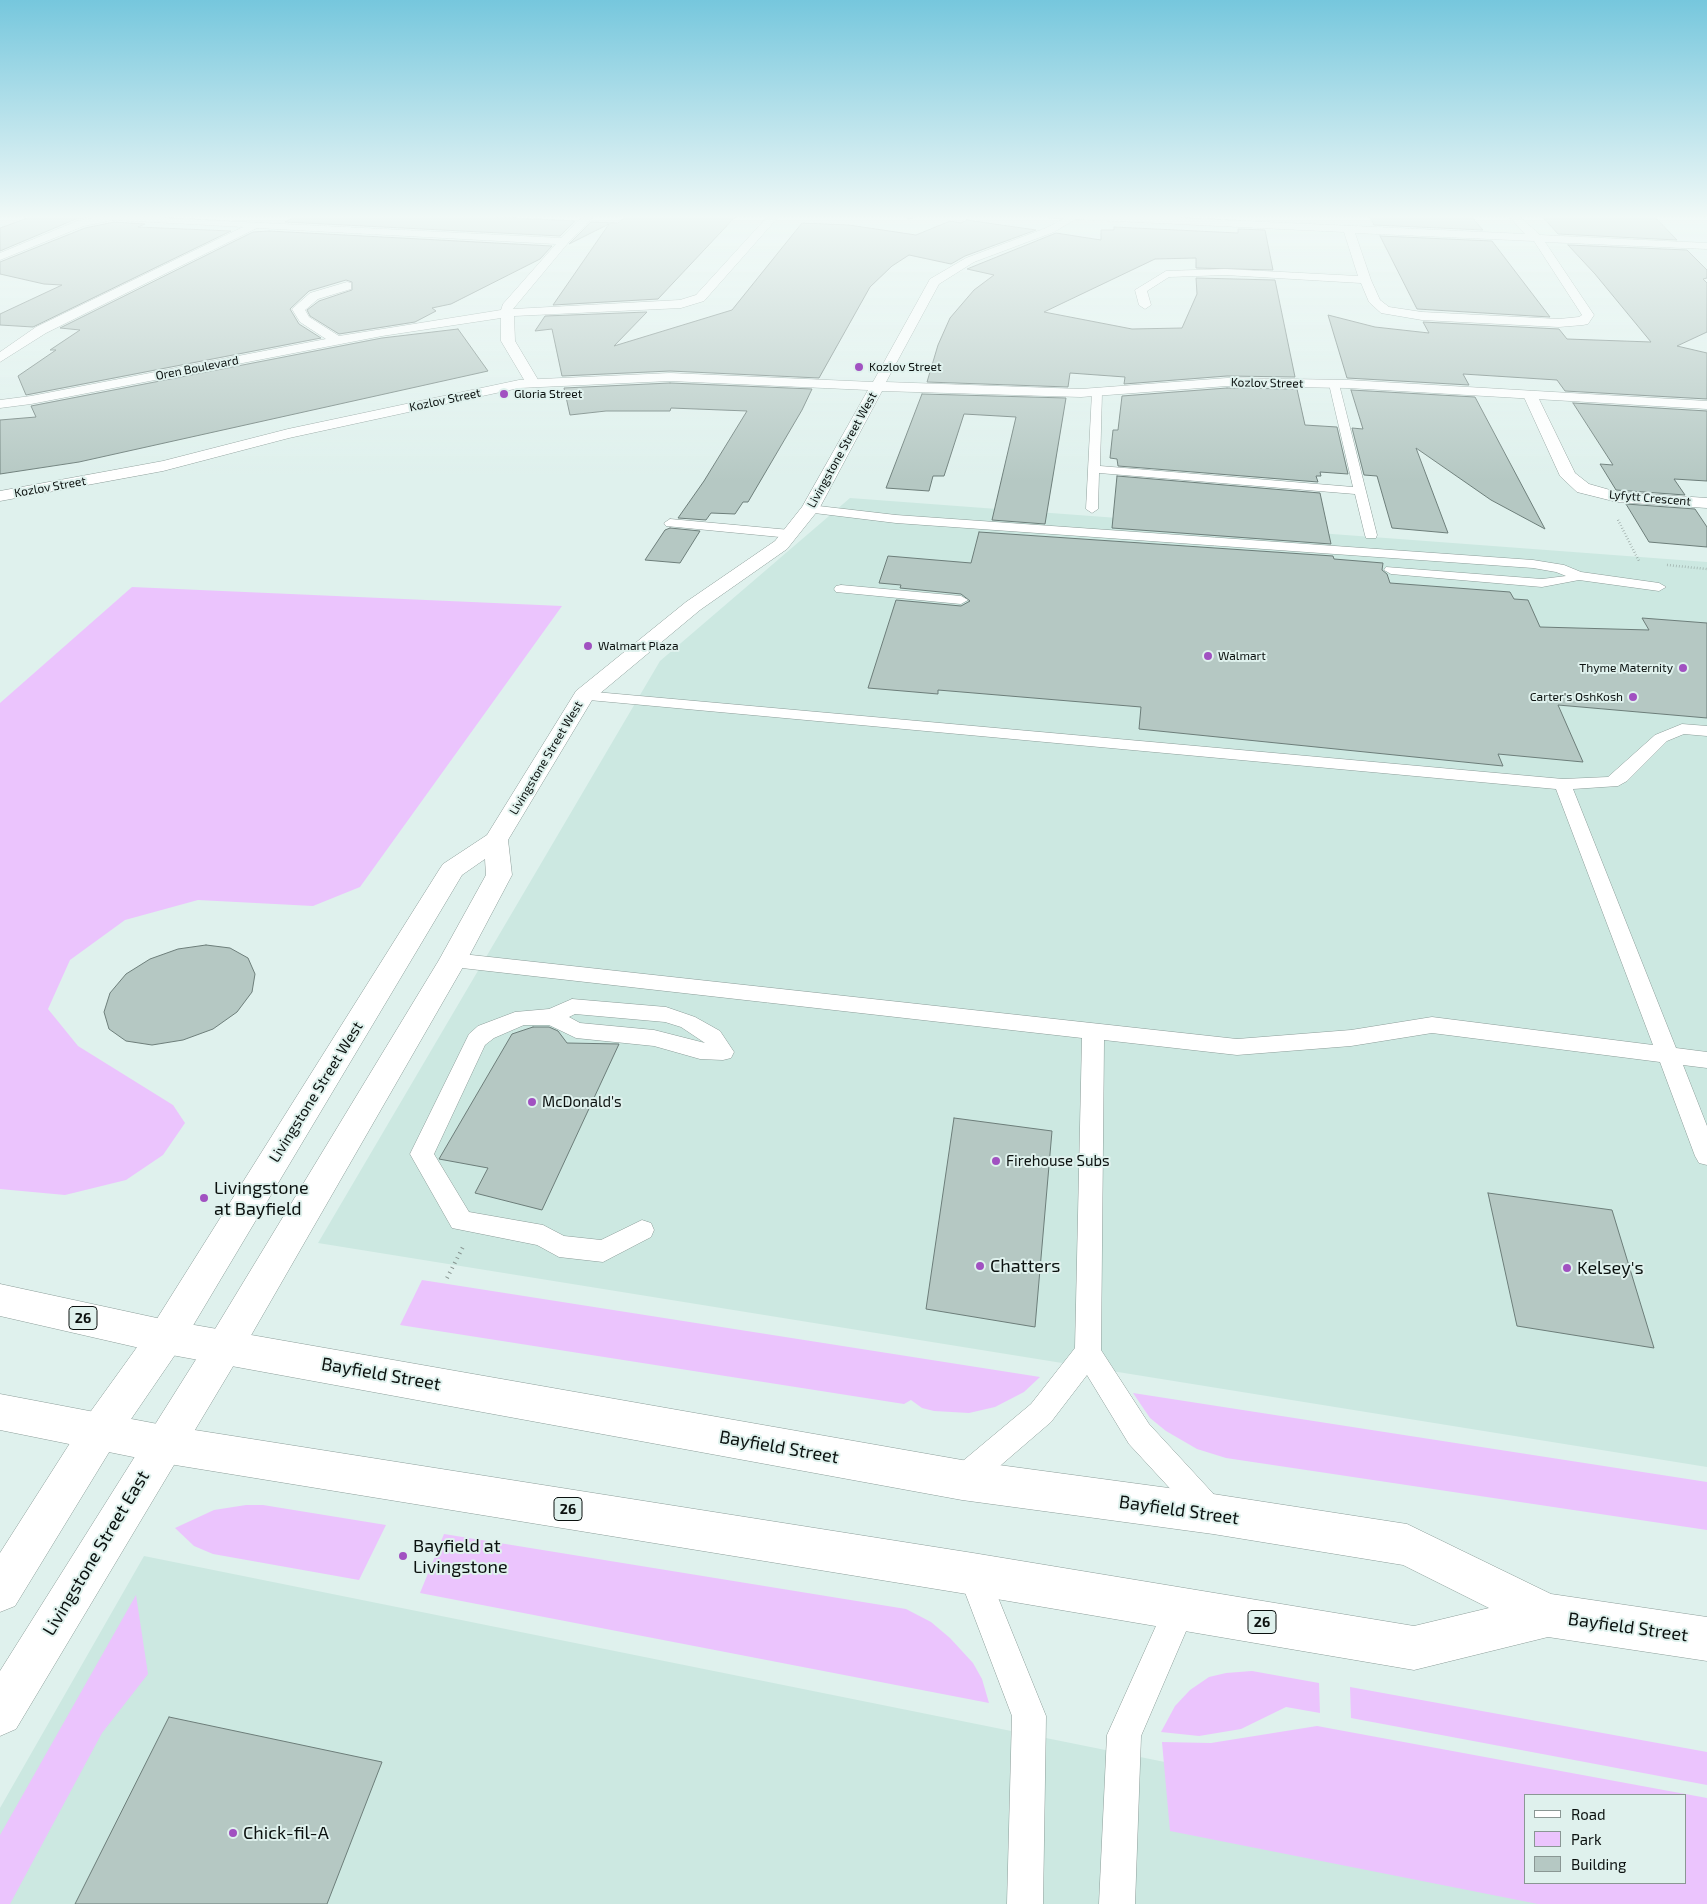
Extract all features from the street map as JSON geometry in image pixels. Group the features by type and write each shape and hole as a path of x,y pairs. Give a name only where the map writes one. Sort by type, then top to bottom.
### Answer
{"street":[{"path":"0,358 41,330 94,304"},
{"path":"304,304 298,309 304,319 336,340"},
{"path":"510,304 507,307 508,341 533,383"},
{"name":"Oren Boulevard","path":"0,404 31,400 336,340 507,313 681,304"},
{"name":"Livingstone Street West","path":"100,1431 166,1337 452,870 496,840 584,696 693,606 781,545 810,509 922,304"},
{"path":"1377,304 1394,312 1422,316 1559,323 1583,321 1588,315 1581,304"},
{"name":"Kozlov Street","path":"0,496 163,466 288,434 519,384 533,383 670,376 1035,393 1097,392 1227,382 1334,384 1707,405"},
{"name":"Lyfytt Crescent","path":"1530,395 1568,476 1583,488 1606,495 1636,499 1707,503"},
{"path":"225,1346 453,960 499,875 496,840"},
{"name":"Bayfield Street","path":"0,1300 166,1337 225,1346 962,1480 1213,1514 1407,1545 1548,1615 1707,1639"},
{"name":"Livingstone Street East","path":"0,1713 163,1444 225,1346"},
{"name":"Bayfield Street","path":"0,1412 163,1444 973,1574 1414,1648 1548,1615"},
{"path":"0,1591 100,1431"}],"lane":[{"path":"1334,384 1371,534"},
{"path":"1092,509 1097,392"},
{"path":"1094,469 1360,491"},
{"path":"810,509 906,520 1533,564 1559,568 1578,576 1659,587"},
{"path":"670,523 790,534"},
{"path":"1391,570 1542,584 1568,580 1578,576"},
{"path":"841,589 961,600"},
{"path":"584,696 1563,784 1612,782 1621,777 1661,738 1682,730 1707,730"},
{"path":"1563,784 1707,1156"},
{"path":"453,960 1237,1047 1351,1038 1432,1025 1707,1060"},
{"path":"642,1230 603,1251 559,1246 543,1236 461,1220 422,1154 477,1040 486,1032 522,1017 552,1017 572,1006 666,1015 688,1022 712,1037 723,1052"},
{"path":"1093,1032 1088,1352 1138,1434 1213,1514"},
{"path":"962,1480 1041,1413 1088,1352"},
{"path":"973,1574 1029,1716 1025,1904"},
{"path":"1117,1904 1124,1734 1180,1608"}],"path":[{"path":"1606,495 1639,562"},
{"path":"1659,564 1707,569"}],"shaded area":[{"path":"850,498 1707,562 1707,1467 318,1243 660,661"},
{"path":"144,1556 1259,1781 1524,1795 1524,1884 1687,1884 1707,1829 1707,1904 0,1904 0,1808"}],"green space":[{"path":"132,587 562,606 360,887 313,906 198,900 125,920 70,960 48,1009 78,1046 173,1105 185,1123 163,1155 126,1180 65,1195 0,1189 0,703"},
{"path":"422,1280 1040,1377 1024,1392 995,1407 969,1413 934,1411 922,1408 911,1400 904,1404 400,1325"},
{"path":"1133,1393 1707,1482 1707,1530 1226,1458 1197,1449 1166,1431 1150,1418"},
{"path":"246,1505 263,1505 386,1525 359,1580 213,1554 194,1546 175,1528 214,1510"},
{"path":"444,1534 906,1609 931,1622 950,1638 973,1663 982,1679 989,1703 420,1593"},
{"path":"136,1595 148,1674 102,1733 10,1904 0,1904 0,1835"},
{"path":"1252,1671 1319,1683 1320,1713 1286,1707 1241,1729 1199,1736 1161,1732 1175,1706 1190,1690 1209,1677 1226,1673"},
{"path":"1350,1687 1707,1752 1707,1785 1351,1718"},
{"path":"1317,1726 1685,1794 1524,1794 1524,1884 1687,1884 1687,1794 1707,1798 1707,1904 1538,1904 1170,1831 1162,1742 1211,1743"}],"building":[{"path":"22,304 81,304 33,327 0,325 0,314"},
{"path":"109,304 295,304 290,309 299,324 321,338 26,395 18,376 56,350 50,350 80,330 60,328"},
{"path":"315,304 451,304 432,308 436,311 415,322 339,334 310,316 307,310"},
{"path":"737,304 861,304 819,378 670,371 562,376 552,329 535,331 545,316 647,312 614,346 732,310"},
{"path":"962,304 1061,304 1044,312 1132,329 1182,328 1193,304 1280,304 1295,377 1227,376 1124,384 1125,377 1070,373 1068,387 927,382 938,345 950,318"},
{"path":"1414,304 1540,304 1550,317 1417,309"},
{"path":"1620,304 1707,304 1707,332 1677,346 1707,353 1707,399 1565,391 1557,380 1463,374 1469,385 1347,378 1328,315 1375,327 1429,333 1423,322 1559,329 1567,339 1651,342"},
{"path":"458,329 488,371 79,462 0,474 0,420 36,417 31,406 382,338"},
{"path":"670,383 812,389 802,410 748,502 743,502 735,514 711,513 706,520 678,518 704,481 747,411 671,408 670,411 606,411 570,415 564,388"},
{"path":"1227,388 1297,389 1305,425 1337,427 1348,474 1320,472 1321,476 1316,476 1318,482 1118,466 1117,459 1110,458 1113,430 1118,430 1122,396"},
{"path":"1351,390 1475,397 1545,529 1491,500 1416,448 1448,533 1392,528 1377,476 1364,475 1352,428 1363,429"},
{"path":"922,394 1066,398 1045,524 992,520 1016,417 964,414 944,476 933,476 929,491 886,488"},
{"path":"1573,403 1707,411 1707,481 1674,479 1685,495 1616,490 1600,464 1613,465"},
{"path":"1117,476 1320,493 1331,544 1112,528"},
{"path":"1626,504 1695,509 1707,527 1707,547 1649,542"},
{"path":"670,528 700,531 680,563 645,560 665,530"},
{"name":"Walmart","path":"979,532 1333,556 1334,559 1383,563 1382,570 1387,574 1390,583 1510,592 1514,599 1528,600 1540,627 1649,630 1642,618 1707,623 1707,718 1558,705 1583,762 1498,754 1503,766 1139,729 1141,707 938,690 938,694 868,688 896,600 961,606 970,601 961,594 900,588 901,585 879,583 888,556 971,563"},
{"path":"206,945 230,948 248,958 255,974 252,992 237,1012 213,1029 183,1040 152,1045 126,1041 109,1029 104,1012 110,993 126,974 150,959 178,949"},
{"name":"McDonald's","path":"533,1027 549,1027 558,1031 567,1043 619,1044 542,1210 475,1193 488,1168 439,1159 512,1034"},
{"path":"954,1118 1052,1131 1035,1327 926,1309"},
{"name":"Kelsey's","path":"1488,1193 1612,1210 1654,1348 1517,1326"},
{"name":"Chick-fil-A","path":"169,1717 382,1762 327,1904 75,1904"}],"place":[{"name":"Kozlov Street","path":"859,367"},
{"name":"Gloria Street","path":"504,394"},
{"name":"Walmart Plaza","path":"588,646"},
{"name":"Walmart","path":"1208,656"},
{"name":"Thyme Maternity","path":"1683,668"},
{"name":"Carter's OshKosh","path":"1633,697"},
{"name":"McDonald's","path":"532,1102"},
{"name":"Firehouse Subs","path":"996,1161"},
{"name":"Livingstone at Bayfield","path":"204,1198"},
{"name":"Chatters","path":"980,1266"},
{"name":"Kelsey's","path":"1567,1268"},
{"name":"Bayfield at Livingstone","path":"403,1556"},
{"name":"Chick-fil-A","path":"233,1833"}]}
